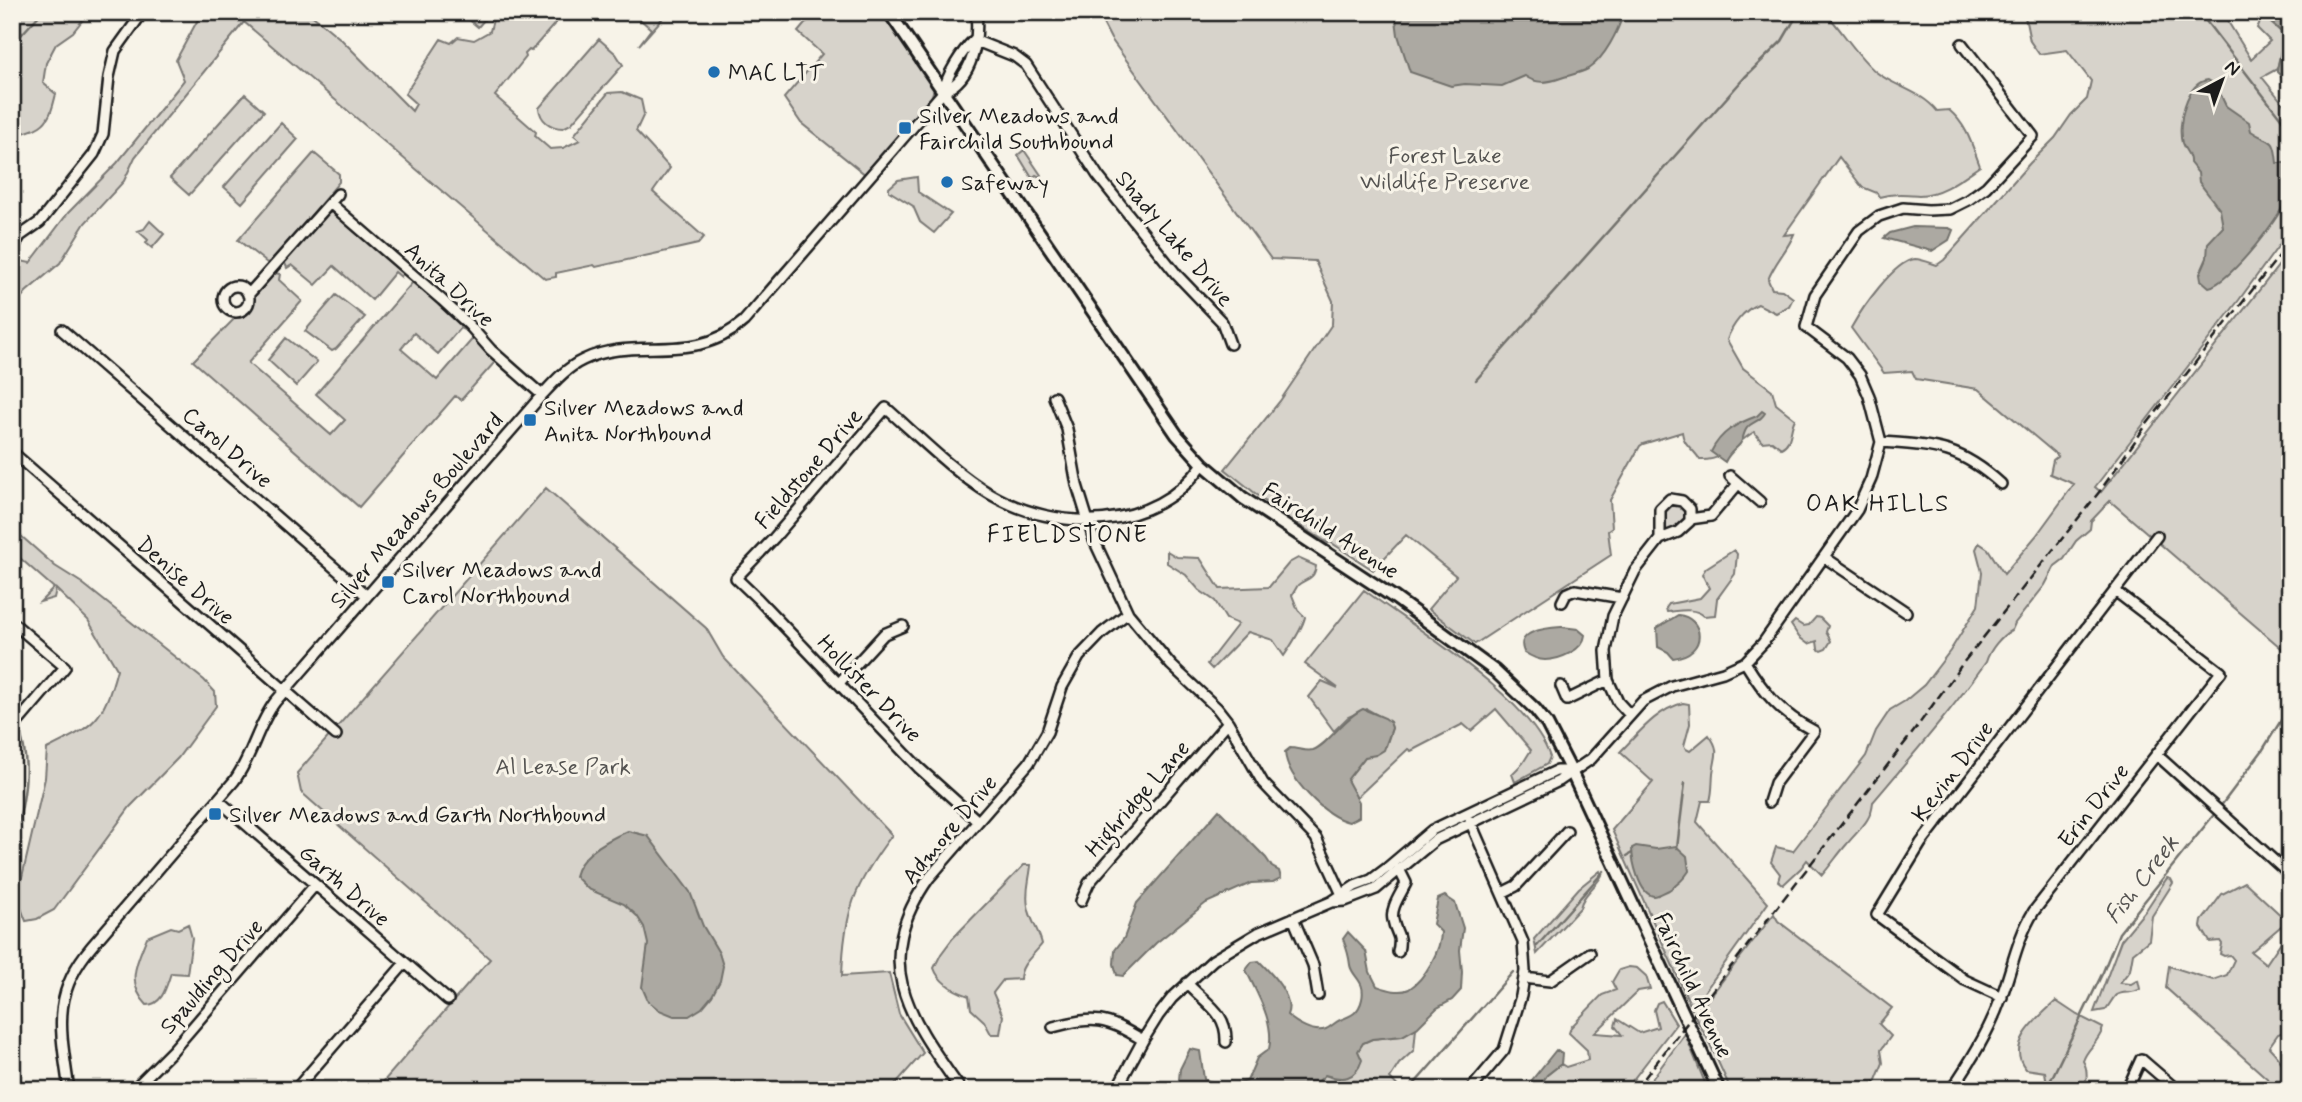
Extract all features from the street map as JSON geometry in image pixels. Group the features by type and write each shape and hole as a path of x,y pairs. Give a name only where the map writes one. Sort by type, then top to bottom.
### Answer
{"main road":[{"name":"Fairchild Avenue","path":"890,12 1177,435 1203,464 1260,510 1395,598 1495,671 1524,697 1547,724 1719,1090"}],"street":[{"path":"15,245 20,236 40,222 94,154 103,134 115,51 143,12"},
{"path":"974,40 976,12"},
{"name":"Silver Meadows Boulevard","path":"69,1090 61,1012 64,990 73,971 242,770 264,717 285,691 567,369 592,356 612,351 706,344 737,327 944,91 946,78 965,48 974,40"},
{"name":"Shady Lake Drive","path":"974,40 1014,56 1026,65 1098,176 1177,275 1222,322 1230,344"},
{"path":"1116,1090 1143,1040 1172,998 1213,960 1234,945 1331,902 1376,889 1435,840 1559,781 1596,754 1643,701 1672,686 1723,672 1745,662 1763,643 1857,510 1871,479 1881,442 1869,396 1860,375 1847,358 1806,327 1815,295 1859,232 1879,216 1903,208 1950,209 1968,200 1986,187 2033,136 1962,44"},
{"path":"248,295 338,194"},
{"name":"Anita Drive","path":"330,203 442,300 491,350 542,396"},
{"name":"Carol Drive","path":"62,330 367,596"},
{"path":"1054,397 1067,429 1087,520 1128,613 1171,665 1206,697 1228,722 1263,783 1316,838 1343,898"},
{"name":"Fieldstone Drive","path":"736,578 886,408 950,464 992,495 1053,517 1087,520 1124,517 1147,510 1183,486 1203,464"},
{"path":"1881,442 1934,446 1974,461 2001,484"},
{"name":"Denise Drive","path":"12,452 336,735"},
{"path":"1730,477 1760,502"},
{"path":"1690,519 1711,516 1738,484"},
{"path":"1629,714 1618,702 1608,680 1606,651 1613,616 1635,571 1660,538 1660,509 1670,499 1678,499 1687,504 1690,519 1687,525 1678,533 1660,538"},
{"name":"Kevin Drive","path":"2002,997 1965,980 1877,915 1915,851 2157,536"},
{"path":"1824,556 1906,612"},
{"name":"Hollister Drive","path":"736,578 919,768 978,821"},
{"path":"1562,602 1566,594 1574,590 1622,598"},
{"name":"Erin Drive","path":"1951,1090 1980,1046 2002,997 2020,941 2034,911 2221,672 2115,591"},
{"name":"Admore Drive","path":"961,1090 913,1018 903,993 899,961 906,916 916,896 1038,750 1062,688 1079,657 1102,633 1128,613"},
{"path":"12,622 65,667 12,729"},
{"path":"839,683 884,634 903,625"},
{"path":"1745,662 1763,692 1801,724 1814,731 1775,783 1769,802"},
{"path":"1561,686 1567,699 1608,680"},
{"name":"Highridge Lane","path":"1081,901 1089,883 1228,722"},
{"path":"2157,755 2290,875"},
{"path":"1343,898 1387,868 1432,830 1556,771 1571,771"},
{"name":"Garth Drive","path":"218,800 448,1000"},
{"path":"1466,813 1523,942 1524,978 1504,1050 1471,1089"},
{"path":"1502,894 1516,886 1567,831"},
{"path":"1398,953 1401,938 1393,920 1393,909 1406,883 1399,870"},
{"name":"Spaulding Drive","path":"133,1090 173,1050 316,885"},
{"path":"1293,918 1313,965 1318,995"},
{"path":"1524,978 1550,981 1590,953"},
{"path":"295,1090 405,963"},
{"path":"1187,983 1221,1016 1226,1030 1226,1042"},
{"path":"1053,1027 1098,1019 1119,1026 1143,1040"},
{"path":"2127,1090 2141,1059 2177,1090"}],"green space":[{"path":"12,12 89,12 73,32 56,44 46,63 43,83 56,94 49,116 40,126 19,136 12,146"},
{"path":"202,12 308,12 342,40 412,111 416,104 405,94 441,39 451,43 458,37 474,40 490,31 495,12 565,12 531,51 525,54 526,57 495,96 536,132 535,136 550,149 563,148 580,140 574,135 608,93 622,92 641,100 644,114 636,131 670,168 653,192 704,237 698,244 596,267 594,265 556,273 556,277 545,279 244,22 135,157 124,181 85,223 60,263 12,308 12,259 30,263 68,213 117,163 184,80 176,60"},
{"path":"460,12 491,12 478,27"},
{"path":"632,12 654,12 662,19 639,45 651,29"},
{"path":"815,12 883,12 934,89 930,101 866,175 801,123 784,98 822,54 798,32"},
{"name":"Forest Lake Wildlife Preserve","path":"1097,12 1825,12 1876,72 1916,94 1937,111 1949,110 1968,136 1980,166 1935,192 1879,197 1877,193 1862,187 1839,157 1784,235 1794,234 1768,280 1772,289 1782,290 1793,298 1789,306 1776,313 1758,304 1739,319 1727,340 1743,368 1772,390 1776,404 1795,419 1785,445 1781,448 1772,441 1762,442 1754,432 1717,458 1700,460 1684,440 1682,432 1643,444 1610,500 1612,528 1608,531 1611,555 1475,644 1428,609 1456,576 1406,535 1373,570 1281,514 1225,469 1280,401 1332,324 1333,301 1315,261 1271,259 1111,39"},
{"path":"2024,12 2222,12 2251,59 2270,41 2257,28 2263,16 2281,32 2283,41 2277,69 2262,77 2290,112 2290,230 2095,487 2101,492 2290,251 2290,648 2287,653 2110,501 2091,521 2090,529 2055,566 2045,585 2012,630 1996,643 1986,662 1959,698 1873,802 1867,820 1822,875 1807,860 1783,885 1778,881 1780,874 1771,862 1776,847 1793,851 1866,756 1876,731 1890,710 1924,685 1950,651 1978,606 1982,572 1976,549 1979,543 1988,549 2004,574 2074,484 2050,474 2053,460 2058,456 1978,389 1916,379 1912,371 1884,373 1851,328 1879,288 1898,268 1915,259 1937,265 1944,260 2087,99 2091,81 2067,50 2039,54 2030,41"},
{"path":"599,39 616,54 623,65 571,124 563,128 550,125 541,116 539,108"},
{"path":"245,94 264,111 189,195 170,178"},
{"path":"281,123 298,139 242,203 224,187"},
{"path":"1024,150 1040,177 1036,175 1032,178 1018,155"},
{"path":"314,153 339,174 339,182 273,261 267,263 238,240"},
{"path":"917,177 918,192 951,214 934,233 920,222 913,206 889,191 898,180"},
{"path":"327,213 336,213 403,271 401,277 395,272 372,300 334,266 316,285 292,265 287,268 284,261"},
{"path":"150,221 164,234 152,248 138,231 144,229"},
{"path":"274,273 280,274 279,280 302,301 248,363 331,435 345,420 316,394 412,283 415,282 467,327 466,331 460,328 438,354 414,333 401,349 437,380 475,336 494,358 494,363 461,400 455,396 359,507 193,361 236,317 250,309 254,295"},
{"path":"336,295 365,317 332,351 305,331"},
{"path":"286,338 317,362 296,386 268,360"},
{"name":"Al Lease Park","path":"546,488 706,628 723,657 892,835 868,869 854,900 845,934 842,976 889,973 899,1014 923,1053 890,1090 376,1090 490,959 301,792 297,773"},
{"path":"1670,504 1681,506 1686,516 1681,525 1665,533 1664,511"},
{"path":"12,528 55,566 82,583 204,680 215,692 216,706 178,758 130,807 54,910 37,919 26,921 19,890 45,778 47,749 76,734 95,720 107,700 117,669 88,620 56,589 54,598 40,602 54,588 12,551"},
{"path":"1734,550 1737,554 1735,574 1717,599 1715,615 1704,616 1681,610 1667,612 1669,604 1700,598 1709,588 1702,574 1706,568"},
{"path":"1167,551 1177,557 1200,558 1220,589 1269,587 1289,563 1298,558 1316,566 1312,576 1298,585 1292,595 1298,610 1305,617 1284,656 1273,640 1248,632 1212,669 1207,664 1238,624 1226,619 1215,601 1199,590 1186,575 1167,563"},
{"path":"1364,590 1469,665 1496,688 1539,734 1550,757 1547,764 1515,782 1512,774 1531,750 1496,709 1471,731 1463,724 1411,751 1408,749 1355,799 1347,780 1365,757 1386,746 1392,728 1390,722 1367,709 1348,717 1334,731 1309,697 1322,681 1338,688 1305,664"},
{"path":"1816,617 1828,626 1826,632 1831,641 1826,649 1821,651 1817,641 1808,644 1791,625 1795,621 1803,626 1809,625"},
{"path":"1683,703 1689,704 1690,724 1684,746 1686,749 1690,751 1709,735 1716,750 1710,801 1702,801 1697,822 1768,903 1692,1009 1612,830 1653,782 1620,752 1656,717"},
{"path":"1024,865 1031,865 1027,901 1042,944 1025,964 1020,979 1003,980 993,993 1003,1016 1000,1034 991,1034 984,1021 971,1009 969,996 944,982 934,968 953,938"},
{"path":"1600,871 1602,875 1583,899 1580,908 1537,954 1534,939 1579,888"},
{"path":"2167,878 2173,883 2152,916 2149,940 2133,953 2130,970 2120,983 2131,984 2138,980 2140,989 2116,995 2105,1010 2094,1012 2121,940 2146,910"},
{"path":"2245,882 2287,921 2251,952 2266,964 2285,936 2289,939 2290,1030 2278,1034 2269,1047 2284,1066 2290,1090 2280,1090 2166,988 2169,966 2213,980 2227,975 2234,960 2230,955 2220,954 2220,941 2210,942 2201,927 2202,921 2222,894"},
{"path":"1774,914 1778,921 1892,1008 1879,1024 1891,1036 1881,1050 1883,1063 1872,1090 1731,1090 1695,1016"},
{"path":"188,924 192,938 187,974 171,973 157,1002 147,1005 136,988 135,972 147,937 171,927 178,929"},
{"path":"1637,968 1646,976 1650,989 1638,991 1595,1033 1622,1035 1615,1026 1617,1019 1639,1033 1658,1027 1654,1010 1657,1003 1662,1001 1676,1024 1625,1090 1537,1090 1547,1075 1561,1064 1566,1067 1588,1060 1587,1050 1569,1033 1571,1027 1602,995 1616,990 1612,982 1619,970"},
{"path":"2056,1001 2103,1028 2083,1061 2087,1076 2082,1090 2048,1090 2045,1072 2026,1069 2020,1060 2019,1050 2026,1032"},
{"path":"1416,1028 1414,1050 1399,1064 1390,1078 1401,1090 1309,1090 1325,1075 1338,1080 1363,1043 1372,1039 1402,1036"},
{"path":"1685,1034 1708,1090 1644,1090"}],"shaded area":[{"path":"1395,12 1624,12 1605,51 1588,69 1546,82 1525,76 1502,86 1451,86 1410,72 1398,35"},
{"path":"2259,12 2290,12 2290,85 2277,72 2283,36 2279,29"},
{"path":"2208,80 2216,85 2226,106 2249,122 2251,131 2273,144 2277,163 2290,163 2290,191 2278,214 2256,245 2230,274 2209,287 2201,280 2200,274 2207,258 2208,243 2223,227 2220,210 2199,182 2198,173 2190,163 2181,135 2182,116 2189,96 2194,88"},
{"path":"1913,227 1953,230 1949,240 1932,251 1884,238 1890,233"},
{"path":"1762,411 1765,413 1763,416 1747,428 1740,444 1725,462 1711,452 1725,433"},
{"path":"1678,615 1693,622 1699,636 1693,650 1673,658 1658,647 1657,628"},
{"path":"1562,627 1578,629 1585,635 1576,650 1545,660 1524,652 1522,645 1528,635"},
{"path":"1363,709 1385,718 1392,728 1384,750 1365,757 1347,780 1359,802 1359,817 1349,822 1329,812 1308,795 1292,773 1285,752 1290,748 1313,750 1319,747 1349,718"},
{"path":"1219,810 1272,867 1279,871 1281,878 1273,882 1251,883 1206,903 1156,943 1123,976 1117,975 1114,964 1115,950 1124,938 1137,903"},
{"path":"628,831 648,836 690,892 703,926 719,953 723,966 720,981 702,1008 689,1016 674,1016 659,1010 648,1001 642,987 648,944 644,927 637,916 624,904 588,889 575,876 589,854"},
{"path":"1636,846 1656,849 1676,846 1687,856 1689,871 1669,890 1656,896 1649,894 1640,884 1635,868 1632,848"},
{"path":"1445,896 1455,903 1463,928 1460,950 1461,990 1418,1027 1402,1036 1372,1039 1363,1043 1358,1051 1362,1060 1352,1075 1337,1078 1325,1075 1309,1090 1178,1090 1180,1069 1190,1049 1200,1051 1204,1079 1214,1083 1236,1084 1247,1081 1257,1058 1269,1049 1267,1018 1246,970 1252,962 1259,961 1285,993 1289,1008 1287,1015 1311,1029 1326,1029 1354,1013 1362,999 1362,987 1351,969 1343,939 1348,932 1366,951 1370,972 1377,986 1397,991 1409,989 1421,978 1435,955 1441,932 1433,924 1438,899"},
{"path":"1556,1050 1562,1054 1561,1064 1547,1075 1537,1090 1524,1090"}],"waterway":[{"path":"12,45 42,12"},
{"path":"1476,380 1745,77 1782,41 1799,12"},
{"name":"Fish Creek","path":"2199,12 2290,130"},
{"name":"Fish Creek","path":"2220,807 2262,751 2290,706"},
{"name":"Fish Creek","path":"12,848 23,804 26,772 23,742 18,728"},
{"path":"1677,848 1685,783"},
{"name":"Fish Creek","path":"2046,1090 2119,933 2216,812"},
{"path":"1627,856 1632,853"},
{"path":"1537,946 1604,871"},
{"path":"1409,1090 1513,972"}],"railway":[{"path":"1635,1090 2290,242"}],"place":[{"name":"MAC LTT","path":"714,72"},
{"name":"Silver Meadows and Fairchild Southbound","path":"905,128"},
{"name":"Safeway","path":"947,182"},
{"name":"Silver Meadows and Anita Northbound","path":"530,420"},
{"name":"Silver Meadows and Carol Northbound","path":"388,582"},
{"name":"Silver Meadows and Garth Northbound","path":"215,814"}],"district":[{"name":"OAK HILLS","path":"1878,503"},
{"name":"FIELDSTONE","path":"1068,534"}]}
